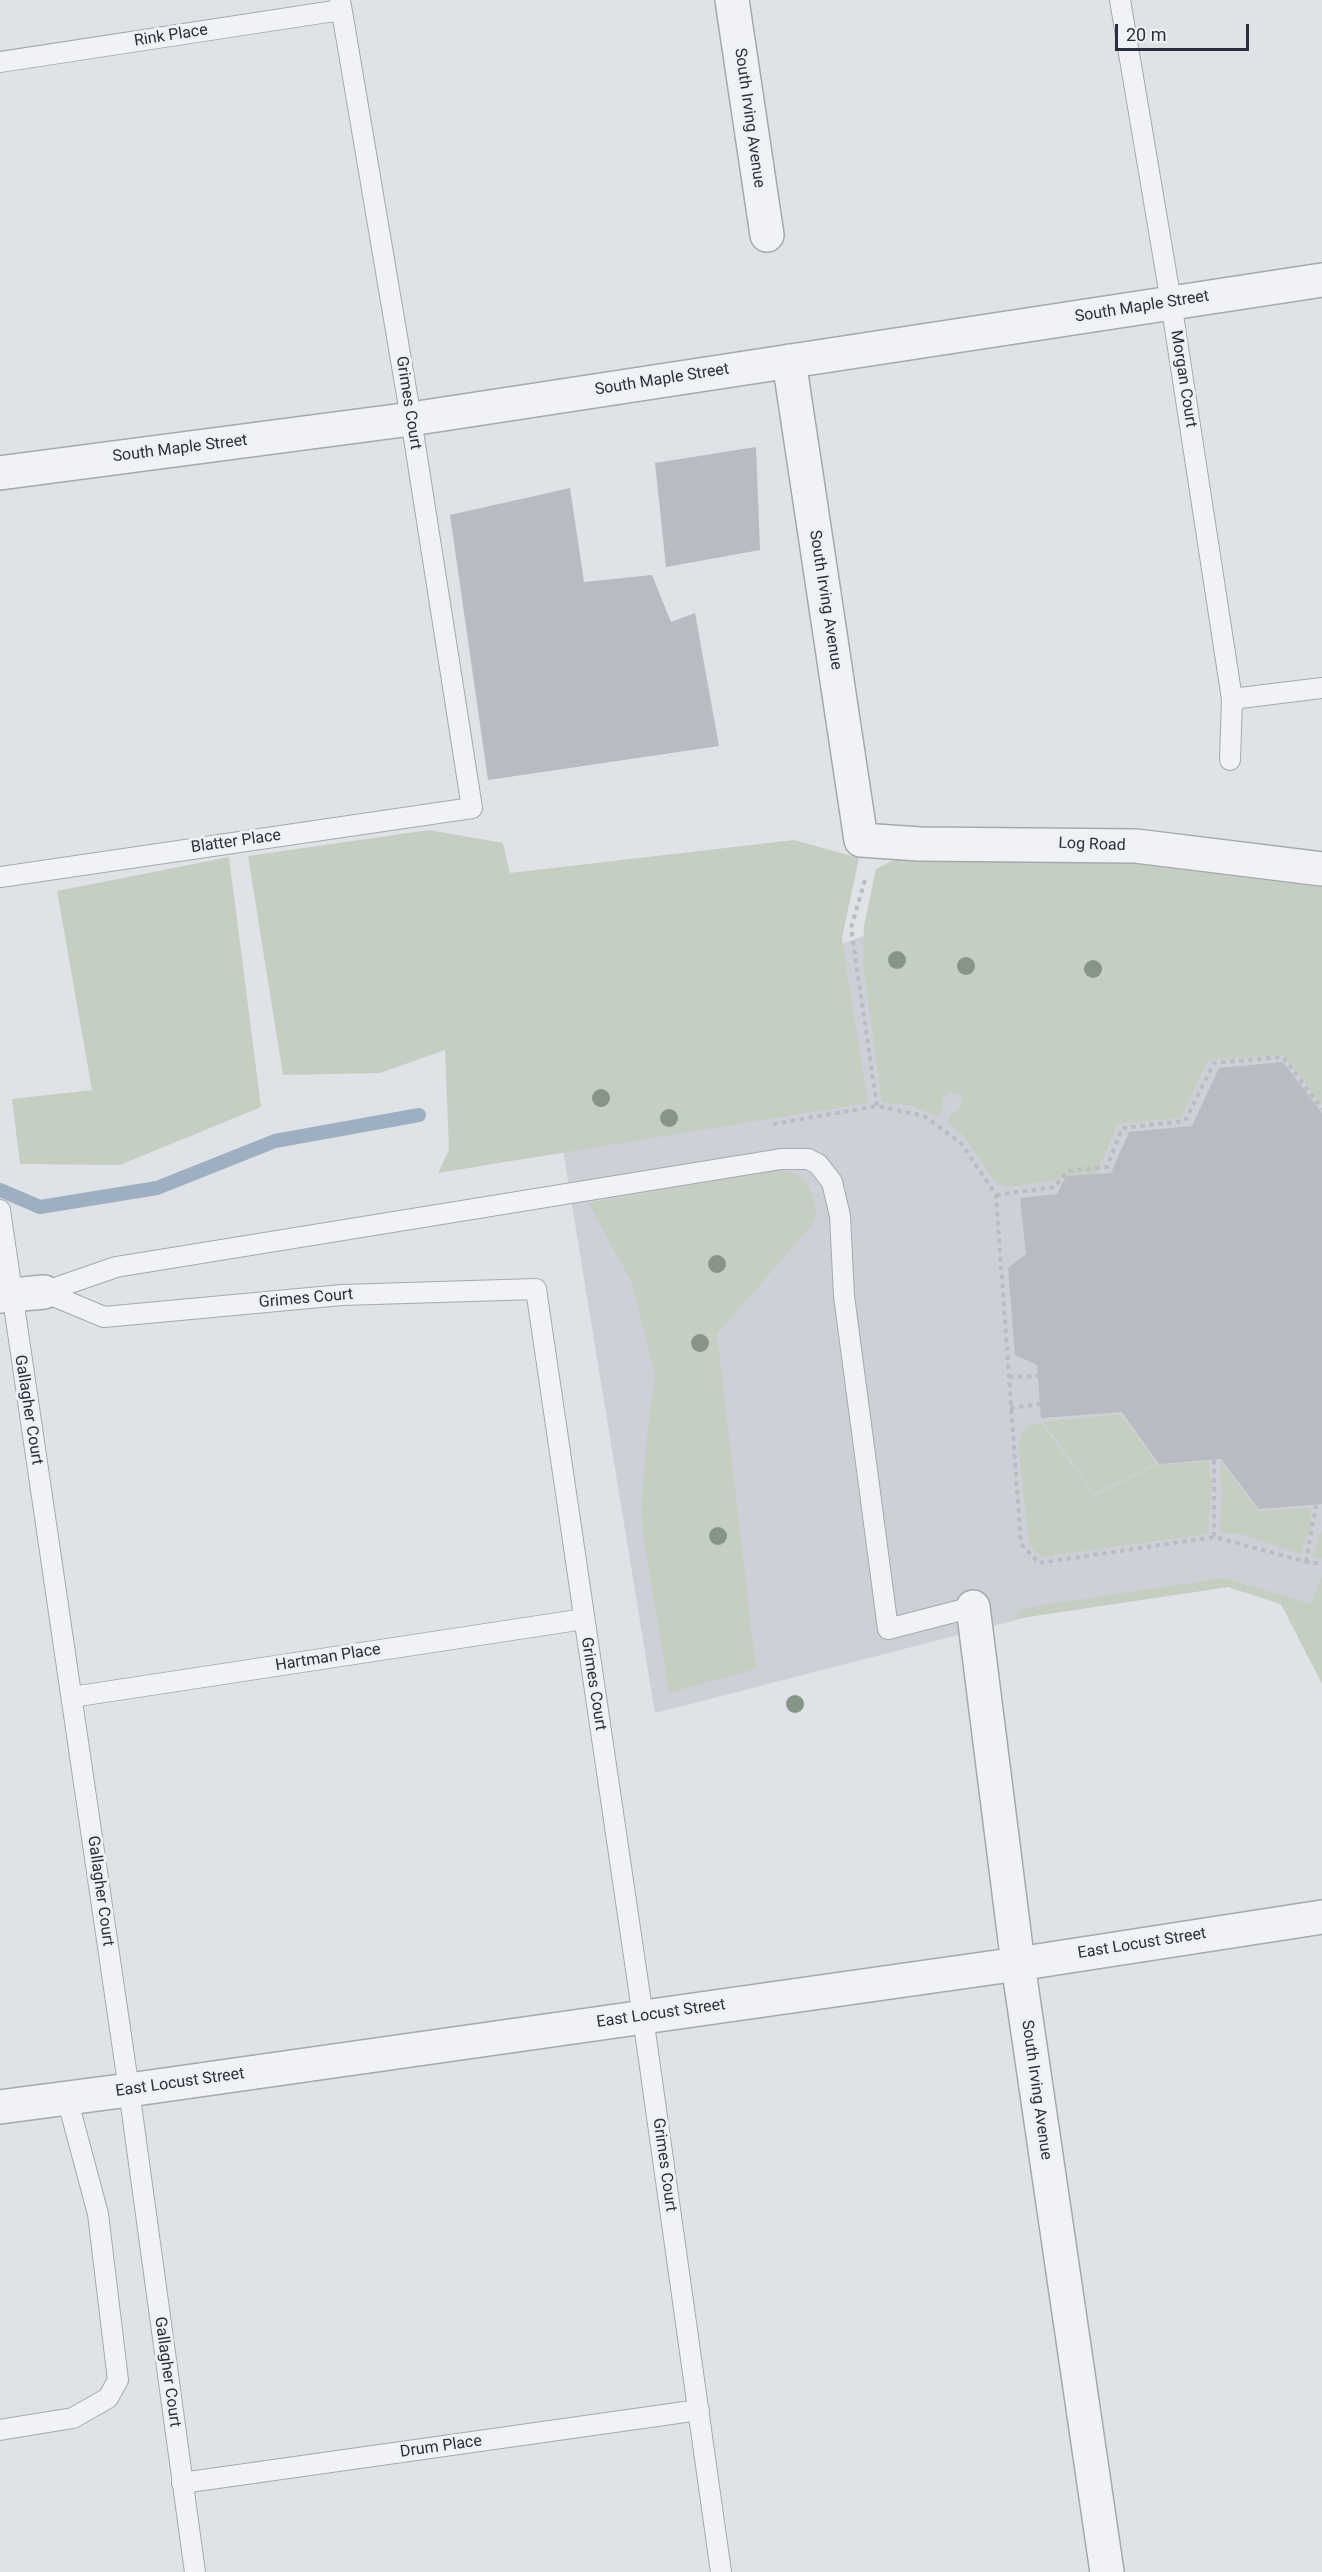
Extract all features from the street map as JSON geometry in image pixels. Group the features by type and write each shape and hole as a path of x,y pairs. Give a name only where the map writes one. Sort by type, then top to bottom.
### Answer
{"street":[{"name":"South Irving Avenue","path":"732,0 767,235"},
{"name":"South Maple Street","path":"0,473 411,419 1322,280"},
{"name":"South Irving Avenue","path":"789,361 870,841"},
{"name":"Log Road","path":"870,841 920,844 1136,846 1322,869"},
{"path":"6,1296 44,1292"},
{"name":"South Irving Avenue","path":"973,1607 1018,1964 1107,2572"},
{"name":"East Locust Street","path":"0,2107 1018,1964 1322,1917"}],"lane":[{"name":"Morgan Court","path":"1120,0 1171,302 1232,699 1230,760"},
{"name":"Rink Place","path":"0,62 341,5"},
{"name":"Grimes Court","path":"341,5 411,419 472,808"},
{"path":"1232,699 1322,688"},
{"name":"Blatter Place","path":"0,877 472,808"},
{"path":"44,1292 116,1267 782,1159 808,1159 818,1164 832,1182 840,1216 844,1296 888,1629 973,1607"},
{"name":"Gallagher Court","path":"0,1210 6,1252 6,1296 72,1697 195,2572"},
{"name":"Grimes Court","path":"44,1292 104,1317 342,1295 536,1289 643,2017 721,2572"},
{"name":"Hartman Place","path":"72,1697 584,1619"},
{"path":"0,2430 74,2418 108,2398 118,2380 98,2214 67,2098"},
{"name":"Drum Place","path":"182,2483 699,2410"}],"path":[{"path":"870,841 870,860 851,928 877,1106"},
{"path":"996,1195 1055,1187 1067,1171 1107,1167 1122,1128 1185,1121 1214,1063 1283,1057 1322,1109"},
{"path":"772,1124 877,1106 924,1116 962,1143 996,1195 1021,1544 1039,1563 1214,1537 1306,1562 1322,1563"},
{"path":"1004,1308 1011,1305"},
{"path":"1008,1377 1038,1376"},
{"path":"1010,1408 1040,1404"},
{"path":"1214,1460 1214,1537"},
{"path":"1306,1562 1316,1505"}],"shaded area":[{"path":"867,935 1322,1018 1322,1681 1281,1604 1228,1587 1036,1615 655,1713 546,1046"}],"green space":[{"path":"429,830 503,843 510,873 794,840 859,858 842,938 868,1103 438,1173 449,1150 445,1050 380,1073 283,1075 248,856"},
{"path":"916,848 1153,853 1322,875 1322,1106 1284,1055 1208,1060 1181,1118 1118,1124 1096,1174 1009,1187 996,1184 964,1136 947,1122 952,1114 961,1108 962,1098 957,1094 948,1093 943,1098 943,1107 937,1117 912,1106 882,1102 863,964 864,926 876,869"},
{"path":"229,857 261,1107 120,1165 20,1164 12,1099 92,1090 57,891"},
{"path":"779,1169 805,1181 816,1206 815,1218 811,1226 717,1334 756,1669 669,1693 643,1535 641,1507 655,1375 632,1283 588,1203"},
{"path":"1120,1414 1157,1463 1095,1494 1043,1422"},
{"path":"1041,1423 1095,1496 1156,1465 1209,1461 1212,1484 1208,1534 1042,1557 1034,1551 1029,1542 1018,1446 1022,1433 1028,1426"},
{"path":"1219,1460 1259,1511 1311,1507 1311,1527 1301,1554 1238,1533 1219,1533 1222,1492"},
{"path":"1322,1531 1322,1559 1312,1557"},
{"path":"1322,1576 1322,1684 1281,1604 1228,1587 1015,1619 1014,1617 1020,1610 1035,1606 1225,1578 1311,1604"}],"building":[{"path":"756,447 760,550 666,567 655,463"},
{"path":"570,488 584,582 652,575 671,622 695,613 719,746 488,780 450,515"},
{"path":"1283,1062 1322,1113 1322,1504 1259,1509 1221,1459 1159,1464 1122,1412 1041,1418 1037,1365 1015,1355 1008,1268 1026,1254 1020,1198 1057,1194 1066,1176 1111,1173 1129,1132 1192,1126 1219,1068"}],"waterway":[{"path":"0,1190 40,1207 157,1188 275,1141 419,1115"}]}
